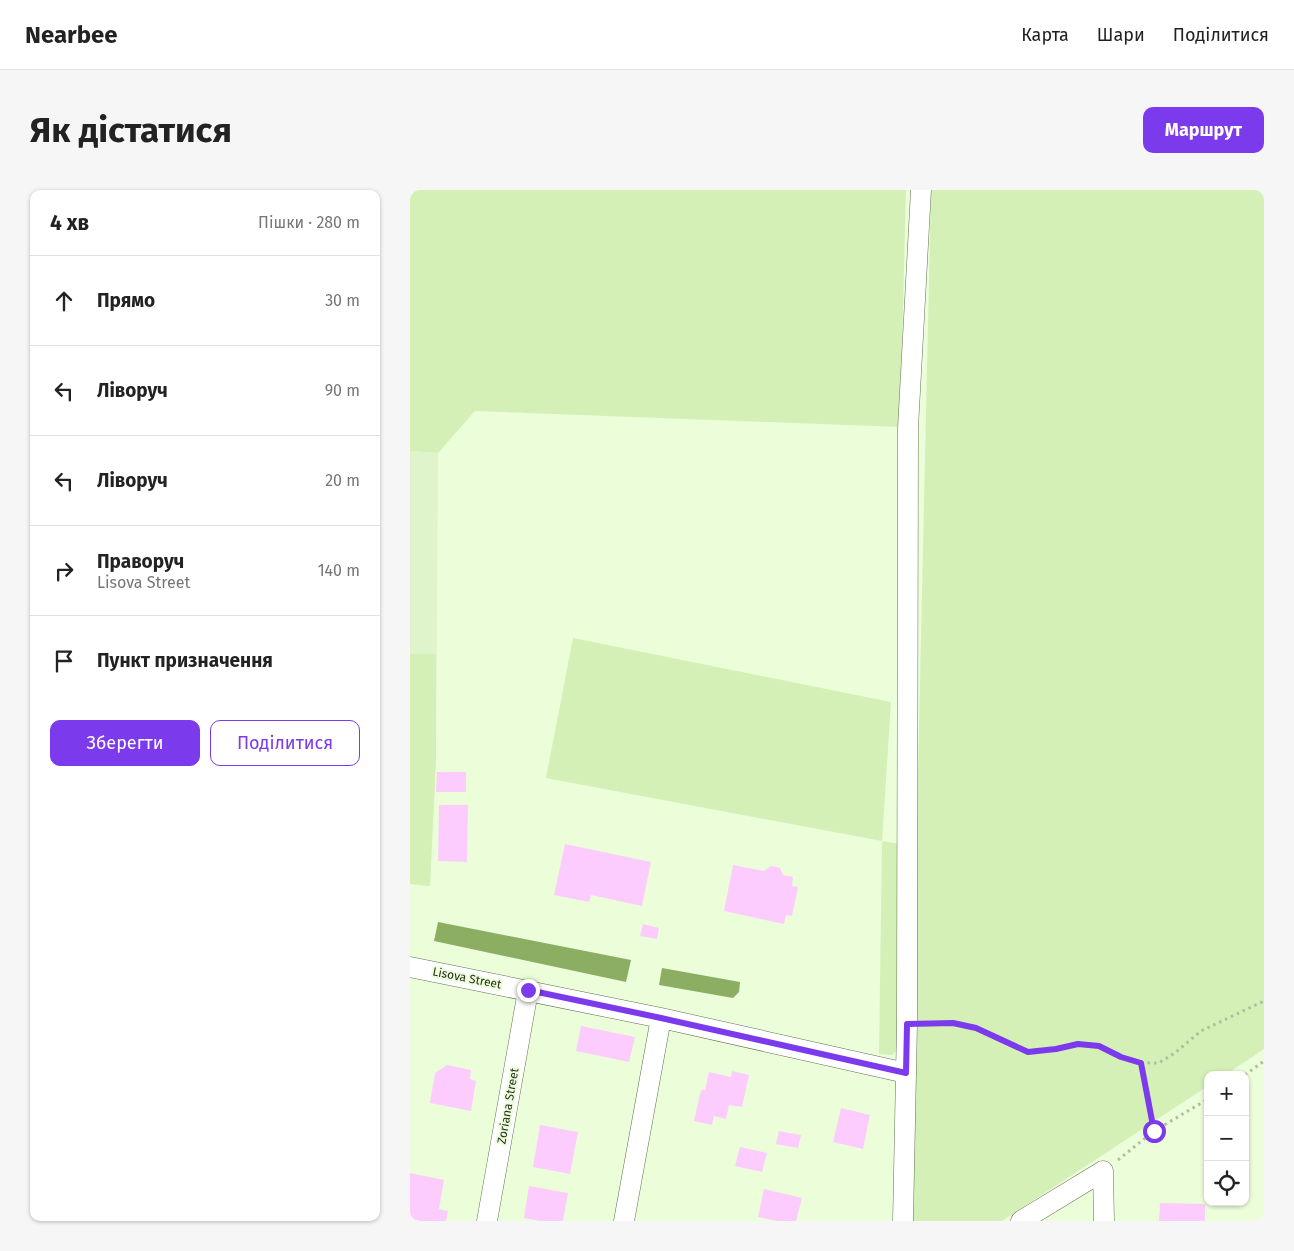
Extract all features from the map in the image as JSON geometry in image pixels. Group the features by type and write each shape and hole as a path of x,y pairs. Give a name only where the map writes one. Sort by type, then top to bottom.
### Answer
{"street":[{"path":"903,1221 907,1024 908,428 921,190"},
{"name":"Lisova Street","path":"410,967 661,1018 906,1073"},
{"name":"Zoriana Street","path":"487,1221 528,990"},
{"path":"624,1221 661,1018"},
{"path":"1021,1221 1103,1171"},
{"path":"1103,1171 1104,1221"}],"path":[{"path":"907,1024 953,1023 976,1028 1028,1052 1078,1044 1099,1046 1121,1057 1141,1063 1159,1063 1176,1052 1201,1030 1264,1001"},
{"path":"1249,1072 1264,1061"},
{"path":"1141,1063 1154,1131"},
{"path":"1103,1171 1154,1131 1204,1102"}],"shaded area":[{"path":"410,190 906,190 900,427 475,411 438,453 410,451"},
{"path":"931,190 1264,190 1264,1049 1231,1071 1204,1071 1204,1089 1002,1221 908,1221"},
{"path":"410,451 438,453 436,757 430,886 410,884"},
{"path":"573,638 891,702 882,841 546,778"},
{"path":"410,654 436,654 436,757 430,886 410,884"},
{"path":"882,841 900,844 898,1050 892,1055 879,1054"},
{"path":"438,922 631,960 626,982 434,941"},
{"path":"662,968 740,982 739,992 733,998 659,985"}],"building":[{"path":"437,772 466,772 466,792 436,792"},
{"path":"439,805 468,805 467,862 438,861"},
{"path":"565,844 651,862 642,906 591,895 589,902 554,895"},
{"path":"733,865 764,871 771,866 780,868 783,875 793,877 792,886 798,887 792,916 786,915 784,924 724,911"},
{"path":"643,924 659,928 657,939 640,936"},
{"path":"581,1026 635,1037 629,1062 576,1051"},
{"path":"447,1065 471,1070 470,1079 476,1081 471,1111 430,1103 435,1073"},
{"path":"732,1071 749,1075 742,1107 729,1105 726,1119 714,1116 712,1125 694,1121 701,1090 705,1090 709,1072 731,1077"},
{"path":"841,1108 870,1115 863,1149 833,1142"},
{"path":"540,1125 578,1132 570,1174 533,1167"},
{"path":"779,1131 801,1135 798,1148 776,1144"},
{"path":"740,1147 767,1153 762,1172 735,1166"},
{"path":"410,1173 444,1180 439,1209 448,1211 446,1221 410,1221"},
{"path":"529,1186 568,1193 563,1221 540,1221 524,1218"},
{"path":"764,1189 802,1198 796,1221 777,1221 758,1217"},
{"path":"1160,1203 1204,1204 1205,1206 1205,1221 1159,1221"}],"route":[{"path":"528,990 906,1073 907,1024 953,1023 976,1028 1028,1052 1078,1044 1099,1046 1121,1057 1141,1063 1154,1131"}]}
